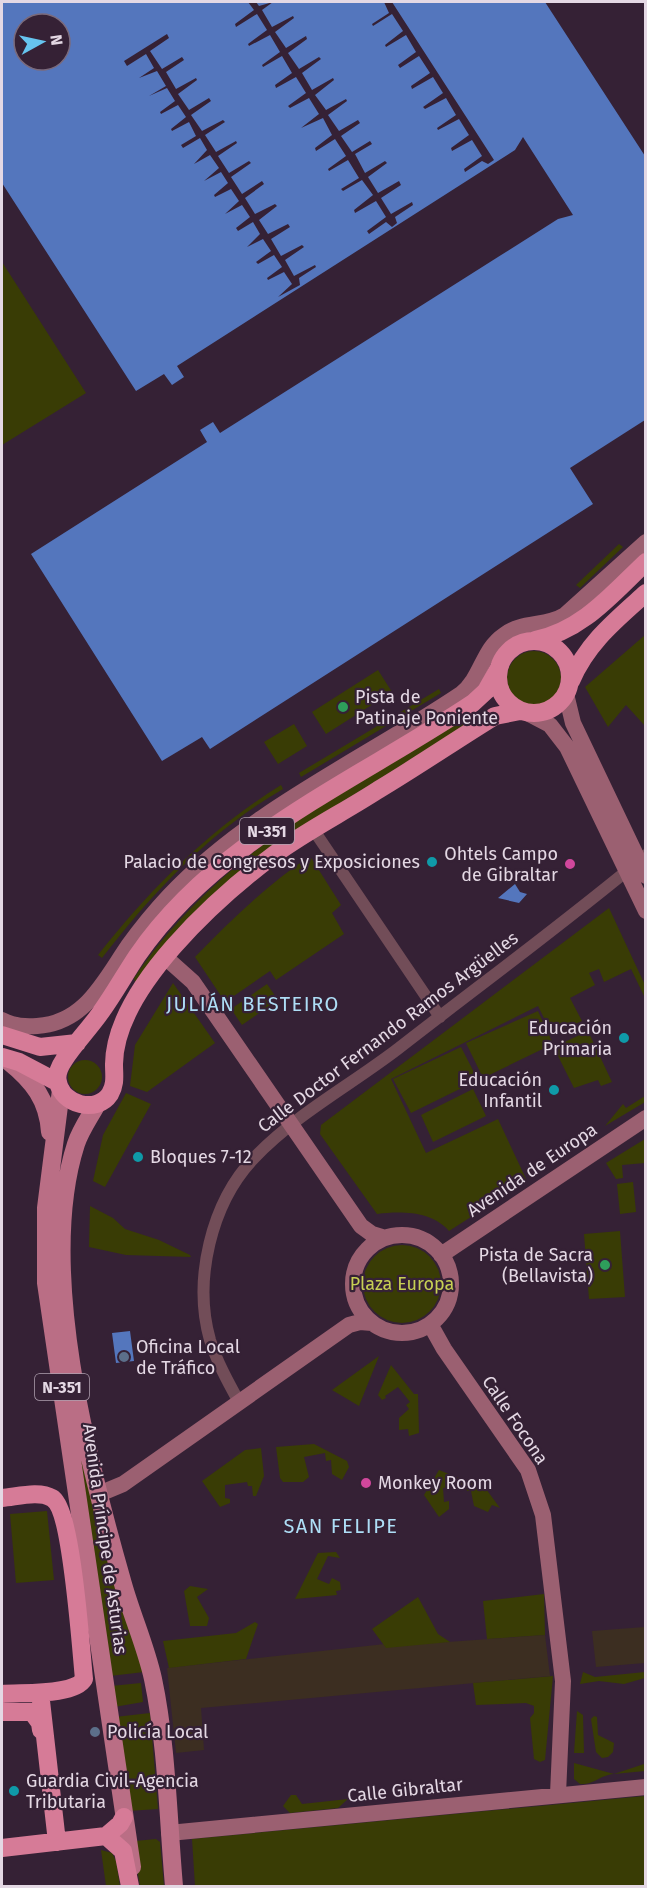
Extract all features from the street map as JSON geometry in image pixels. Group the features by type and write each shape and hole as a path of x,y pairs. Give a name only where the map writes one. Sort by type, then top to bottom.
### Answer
{"highway":[{"name":"N-351","path":"499,668 507,652 522,643 552,636 577,625 645,562"},
{"name":"N-351","path":"524,713 554,708 568,688 578,662 593,642 645,592"},
{"path":"530,641 546,643 560,652 569,666 568,688"},
{"path":"499,668 498,685 501,694 512,707 524,713"},
{"name":"Avenida Príncipe de Asturias","path":"59,1086 62,1062 103,1011 139,953 180,905 209,878 279,823 473,703 486,691 499,668"},
{"name":"Avenida Príncipe de Asturias","path":"97,1104 108,1096 114,1081 116,1048 125,1017 165,957 225,895 276,854 313,829 495,716 524,713"},
{"path":"2,1035 40,1047 77,1043"},
{"path":"2,1057 19,1062 59,1086 77,1103 97,1104"},
{"path":"2,1498 39,1495 52,1498 59,1505 65,1519 84,1679 75,1688 57,1692 2,1694"},
{"path":"2,1703 49,1700 57,1692"},
{"path":"41,1701 57,1842"},
{"path":"2,1712 32,1712 40,1723 45,1743"},
{"path":"2,1848 106,1836 120,1824 124,1817"},
{"path":"106,1836 123,1851 130,1887"}],"main road":[{"path":"2,1057 27,1077 42,1096 50,1127 52,1163"},
{"name":"Avenida Príncipe de Asturias","path":"59,1086 46,1208 46,1283 135,1887"},
{"name":"Avenida Príncipe de Asturias","path":"97,1104 77,1142 70,1170 63,1256 74,1376 99,1494 124,1586 153,1676 158,1707 174,1887"}],"street":[{"path":"2,1020 19,1026 44,1026 63,1020 83,1008 96,994 141,928 170,895 238,834 461,694 474,682 488,650 502,635 520,627 551,623 566,615 645,542"},
{"path":"568,688 573,723 639,866 645,911"},
{"path":"524,713 550,724 557,732 639,866"},
{"path":"621,826 634,838 645,839"},
{"path":"313,829 440,1017"},
{"name":"Calle Doctor Fernando Ramos Argüelles","path":"239,1402 219,1365 210,1339 206,1313 206,1259 218,1217 235,1183 254,1158 291,1125 440,1017 639,866"},
{"path":"165,957 193,982 361,1226 372,1234 385,1238"},
{"name":"Avenida de Europa","path":"441,1255 645,1118"},
{"path":"361,1226 364,1254"},
{"path":"99,1494 123,1484 349,1325 360,1322 372,1323 383,1329 400,1333 419,1330 430,1324 439,1317 450,1292 448,1266 441,1255 434,1247 416,1237 395,1235 385,1238 364,1254 354,1276 357,1303 349,1325"},
{"path":"357,1303 372,1323"},
{"name":"Calle Focona","path":"430,1324 457,1368 518,1455 535,1485 543,1515 563,1681 558,1794"},
{"name":"Calle Gibraltar","path":"169,1833 645,1787"}],"shaded area":[{"path":"645,1627 645,1663 596,1667 592,1631"},
{"path":"545,1635 550,1676 201,1708 204,1750 176,1753 167,1668 385,1644 406,1645"}],"green space":[{"path":"2,262 86,393 2,445"},
{"path":"619,544 623,547 580,588 576,585"},
{"path":"645,635 645,726 626,705 608,727 585,687"},
{"path":"534,651 544,653 553,659 559,668 561,678 559,688 553,697 544,703 534,705 524,703 515,697 509,688 507,678 509,668 515,659 524,653"},
{"name":"Pista de Patinaje Poniente","path":"378,670 392,692 326,734 312,712"},
{"path":"439,689 441,693 301,777 299,773"},
{"path":"461,720 465,726 287,836 135,982 134,978 168,934 205,894 246,858 311,811"},
{"path":"294,724 307,746 278,764 264,742"},
{"path":"281,785 283,789 231,824 184,864 142,909 102,958 98,955 139,906 182,862 229,821"},
{"path":"310,856 341,905 332,913 344,934 276,980 270,971 225,1002 195,957 250,904"},
{"path":"609,908 645,985 645,998 631,969 604,982 599,969 589,973 595,985 570,998 582,1021 552,1034 538,1006 391,1079 426,1153 498,1119 527,1181 449,1231 434,1219 425,1216 406,1213 377,1214 320,1134 321,1125"},
{"path":"173,983 215,1043 147,1092 130,1086 135,1045"},
{"path":"267,984 278,1000 242,1025 231,1009"},
{"path":"538,1011 553,1044 483,1078 466,1043"},
{"path":"588,1031 612,1082 601,1086 598,1080 574,1088 557,1054 556,1046"},
{"path":"461,1047 478,1080 411,1113 393,1079"},
{"path":"85,1060 97,1065 102,1077 97,1089 85,1094 73,1089 68,1077 73,1065"},
{"path":"473,1089 486,1116 433,1142 421,1115"},
{"path":"126,1093 151,1104 105,1187 93,1181 103,1135"},
{"path":"645,1096 645,1102 605,1126 623,1104 626,1108"},
{"path":"645,1139 645,1163 622,1165 623,1178 616,1179 606,1163"},
{"path":"633,1182 636,1212 620,1214 617,1184"},
{"path":"90,1206 113,1218 125,1229 159,1240 191,1257 126,1255 89,1247"},
{"name":"Pista de Sacra (Bellavista)","path":"620,1231 625,1297 589,1299 584,1234"},
{"name":"Plaza Europa","path":"402,1245 417,1248 430,1256 438,1269 441,1284 438,1299 430,1312 417,1320 402,1323 387,1320 374,1312 366,1299 363,1284 366,1269 374,1256 387,1248"},
{"path":"58,1302 144,1672 110,1676"},
{"path":"379,1356 359,1406 332,1390"},
{"path":"391,1365 414,1394 418,1394 419,1433 409,1436 408,1429 399,1430 399,1418 409,1409 406,1405 410,1402 398,1387 382,1400 378,1395"},
{"path":"314,1444 347,1461 349,1467 342,1480 332,1474 331,1460 326,1461 325,1453 304,1457 309,1477 303,1482 283,1482 280,1478 276,1447"},
{"path":"261,1448 264,1476 256,1496 253,1496 252,1486 248,1486 247,1482 225,1485 225,1498 230,1499 230,1503 220,1507 202,1481 245,1450"},
{"path":"439,1470 486,1489 500,1508 492,1505 488,1512 474,1506 471,1491 467,1491 466,1485 443,1488 444,1502 449,1501 449,1509 439,1517 424,1495"},
{"path":"47,1511 54,1580 16,1583 10,1514"},
{"path":"336,1552 340,1558 328,1556 317,1579 329,1584 332,1578 340,1582 341,1590 336,1591 337,1595 295,1599 318,1553"},
{"path":"190,1586 208,1589 197,1597 209,1618 207,1626 190,1626 184,1591"},
{"path":"544,1594 545,1635 487,1639 483,1601"},
{"path":"418,1597 438,1634 450,1642 386,1648 372,1629"},
{"path":"255,1622 258,1624 246,1659 169,1668 163,1641 236,1633"},
{"path":"583,1672 595,1677 645,1672 645,1678 624,1684 599,1681 580,1684"},
{"path":"553,1676 545,1760 540,1762 534,1759 530,1718 534,1713 534,1706 526,1703 476,1705 473,1683"},
{"path":"141,1683 143,1702 114,1707 111,1686"},
{"path":"577,1711 583,1715 584,1753 574,1753"},
{"path":"150,1713 158,1809 128,1811 115,1717"},
{"path":"594,1716 597,1717 598,1735 614,1743 613,1752 608,1757 602,1758 596,1752 591,1719"},
{"path":"574,1763 614,1774 580,1784 574,1779"},
{"path":"644,1764 645,1771 614,1774"},
{"path":"291,1795 296,1795 302,1804 348,1799 338,1808 290,1813 283,1806"},
{"path":"645,1796 645,1886 195,1886 192,1839"},
{"path":"156,1839 160,1842 164,1886 140,1886 133,1846 135,1841"},
{"path":"101,1850 112,1853 116,1861 120,1886 106,1886"}],"water":[{"path":"2,2 545,2 645,156 645,420 570,468 593,504 210,749 202,737 162,761 31,554 207,442 200,430 213,422 220,433 558,219 573,215 523,137 515,150 177,366 184,377 172,385 164,374 136,391 2,183"},
{"path":"515,884 520,892 527,894 519,903 498,898"},
{"path":"130,1331 134,1361 116,1363 112,1333"}],"pier":[{"path":"248,2 256,2 259,6 273,2 262,10 272,27 293,16 294,18 275,32 286,48 306,36 307,39 288,53 299,69 319,57 321,59 302,73 312,90 333,78 334,80 315,95 326,110 346,99 347,101 328,115 339,131 358,120 360,123 341,136 352,152 370,141 372,144 355,154 365,173 385,161 387,163 368,177 378,193 399,181 401,185 381,198 391,214 412,202 413,205 395,217 397,223 392,227 386,222 369,234 367,231 386,217 376,201 355,213 354,210 373,195 362,180 343,191 341,189 359,178 348,160 329,171 328,169 346,156 335,139 316,151 315,148 332,135 323,118 301,128 319,114 309,98 290,108 288,106 306,93 296,77 276,88 275,85 292,73 282,56 263,67 262,65 280,52 270,35 249,46 248,44 267,30 257,14 236,27 235,24 254,10"},
{"path":"384,2 392,2 494,160 488,164 482,161 465,172 464,169 482,156 472,140 452,151 451,148 469,135 459,119 438,130 437,128 456,115 446,98 425,109 423,107 443,93 433,77 412,89 411,86 430,73 419,56 400,68 398,65 416,52 406,35 386,47 385,45 403,31 392,14 373,26 372,24 389,13"},
{"path":"167,34 169,38 150,51 162,69 182,57 184,60 166,72 176,89 196,78 197,80 178,94 189,110 209,98 211,101 191,115 202,131 223,120 225,122 205,135 216,152 236,141 237,143 218,156 229,173 249,161 251,163 231,177 242,194 262,181 264,184 245,198 255,214 275,204 277,206 259,220 268,234 288,224 290,227 271,239 281,256 302,245 304,247 285,260 294,276 315,265 316,267 299,278 300,285 278,297 292,284 284,272 268,280 267,278 282,267 274,255 258,264 256,262 271,251 263,239 247,247 260,234 253,222 238,231 236,228 250,217 242,205 225,214 239,201 231,189 215,197 214,195 228,183 221,172 204,181 219,168 210,155 194,164 207,150 200,138 183,148 181,145 196,136 189,122 172,131 171,129 186,117 178,105 161,114 160,112 175,101 167,88 149,96 166,86 157,71 139,78 154,68 146,54 127,66 124,61"}],"place":[{"name":"Pista de Patinaje Poniente","path":"343,707"},
{"name":"Palacio de Congresos y Exposiciones","path":"432,862"},
{"name":"Ohtels Campo de Gibraltar","path":"570,864"},
{"name":"Educación Primaria","path":"624,1038"},
{"name":"Educación Infantil","path":"554,1090"},
{"name":"Bloques 7-12","path":"138,1157"},
{"name":"Pista de Sacra (Bellavista)","path":"605,1265"},
{"name":"Oficina Local de Tráfico","path":"124,1357"},
{"name":"Monkey Room","path":"366,1483"},
{"name":"Policía Local","path":"95,1732"},
{"name":"Guardia Civil-Agencia Tributaria","path":"14,1791"}],"district":[{"name":"JULIÁN BESTEIRO","path":"253,1004"},
{"name":"SAN FELIPE","path":"341,1526"}]}
